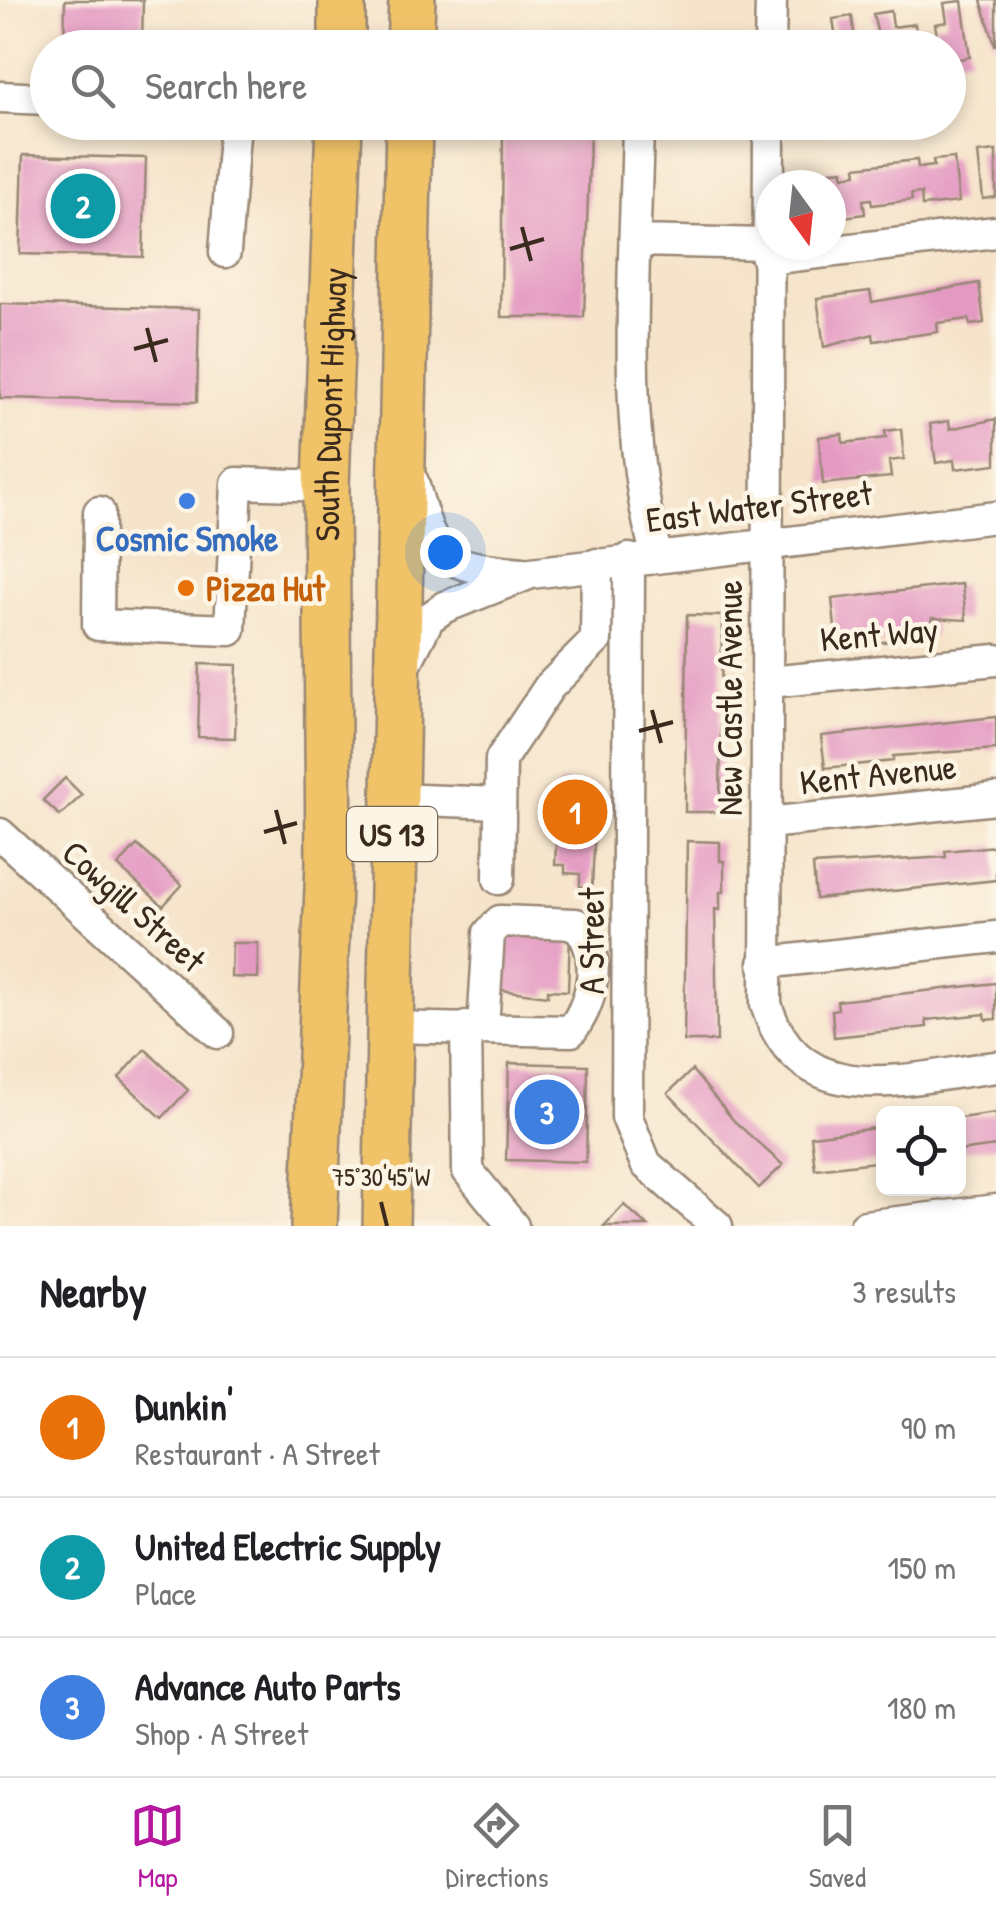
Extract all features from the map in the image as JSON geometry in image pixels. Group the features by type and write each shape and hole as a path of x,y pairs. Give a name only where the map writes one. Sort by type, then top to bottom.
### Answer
{"highway":[{"path":"342,0 342,30"},
{"path":"411,30 412,0"},
{"name":"South Dupont Highway","path":"314,1226 329,862 326,486 338,140"},
{"name":"South Dupont Highway","path":"386,1226 409,140"},
{"path":"329,862 344,1089 342,1226"}],"street":[{"path":"770,30 771,0"},
{"path":"0,98 30,99"},
{"path":"225,252 234,140"},
{"name":"A Street","path":"638,140 636,450 645,517 628,1117 646,1164 717,1226"},
{"name":"New Castle Avenue","path":"768,170 769,140"},
{"path":"846,244 996,232"},
{"path":"636,241 756,250"},
{"name":"New Castle Avenue","path":"767,260 766,1004 784,1047 816,1073 868,1082 996,1067"},
{"name":"East Water Street","path":"402,442 429,538 444,557 470,568 531,573 996,517"},
{"path":"99,512 98,625 230,630 237,483 326,486"},
{"path":"499,879 501,758 549,687 596,640 597,564"},
{"name":"East Water Street","path":"396,683 429,618 446,606 531,573"},
{"name":"Kent Way","path":"769,682 996,660"},
{"path":"393,799 500,803"},
{"name":"Kent Avenue","path":"767,823 996,800"},
{"name":"Cowgill Street","path":"0,834 218,1033"},
{"path":"388,1027 474,1028 571,1031 588,1010 592,978 589,938 576,924 500,922 489,933 474,1028 468,1171 514,1225"},
{"path":"764,963 996,937"},
{"path":"865,1226 996,1210"}],"building":[{"path":"65,0 143,0 142,30 64,30"},
{"path":"981,0 996,0 996,45 995,45"},
{"path":"962,1 970,57 966,58 966,30 936,30 935,24 947,22 944,3"},
{"path":"891,11 893,27 915,24 916,30 877,30 873,14"},
{"path":"852,16 854,30 835,30 833,19"},
{"path":"503,140 590,140 584,317 501,317"},
{"path":"996,151 996,197 983,199 978,153"},
{"path":"23,155 146,158 143,257 20,254"},
{"path":"954,158 959,202 922,206 921,193 911,194 912,200 872,205 871,199 863,200 865,214 846,217 846,176 857,174 856,167 917,160 918,168 934,166 933,160"},
{"path":"979,283 984,323 970,325 969,319 937,323 938,332 874,341 873,334 824,347 817,298 870,291 872,302"},
{"path":"0,304 199,309 197,402 0,398"},
{"path":"996,419 996,464 955,469 954,460 936,463 930,424 949,421 950,429"},
{"path":"901,429 904,459 889,461 891,477 823,484 819,437 842,434 843,443 886,438 885,431"},
{"path":"962,584 966,620 932,618 934,636 866,644 865,634 836,637 832,599"},
{"path":"687,615 722,616 720,812 685,812"},
{"path":"200,664 237,665 235,738 198,737"},
{"path":"996,717 996,749 893,756 893,761 825,768 821,736"},
{"path":"65,778 82,795 60,816 43,800"},
{"path":"559,783 597,785 592,887 580,887 580,874 565,873 565,865 555,865"},
{"path":"687,841 720,842 720,861 724,861 724,892 720,892 720,910 715,909 717,1041 684,1041"},
{"path":"137,845 182,885 163,906 118,866"},
{"path":"996,846 996,880 816,899 813,865 946,857 945,851"},
{"path":"502,931 570,933 568,991 548,990 548,996 500,990"},
{"path":"232,943 258,943 258,978 231,977"},
{"path":"996,983 996,1019 986,1020 985,1014 926,1020 927,1027 834,1037 832,1010 838,1009 837,1001"},
{"path":"145,1049 188,1090 162,1118 119,1078"},
{"path":"509,1063 588,1065 586,1162 506,1160"},
{"path":"692,1070 734,1121 783,1165 759,1188 668,1093"},
{"path":"996,1113 996,1146 966,1150 966,1117"},
{"path":"876,1128 876,1162 815,1169 811,1136"},
{"path":"624,1205 648,1226 604,1226"}],"place":[{"name":"United Electric Supply","path":"83,206"},
{"name":"Cosmic Smoke","path":"187,501"},
{"name":"Pizza Hut","path":"186,588"},
{"name":"Dunkin'","path":"575,812"},
{"name":"Advance Auto Parts","path":"547,1112"}]}
